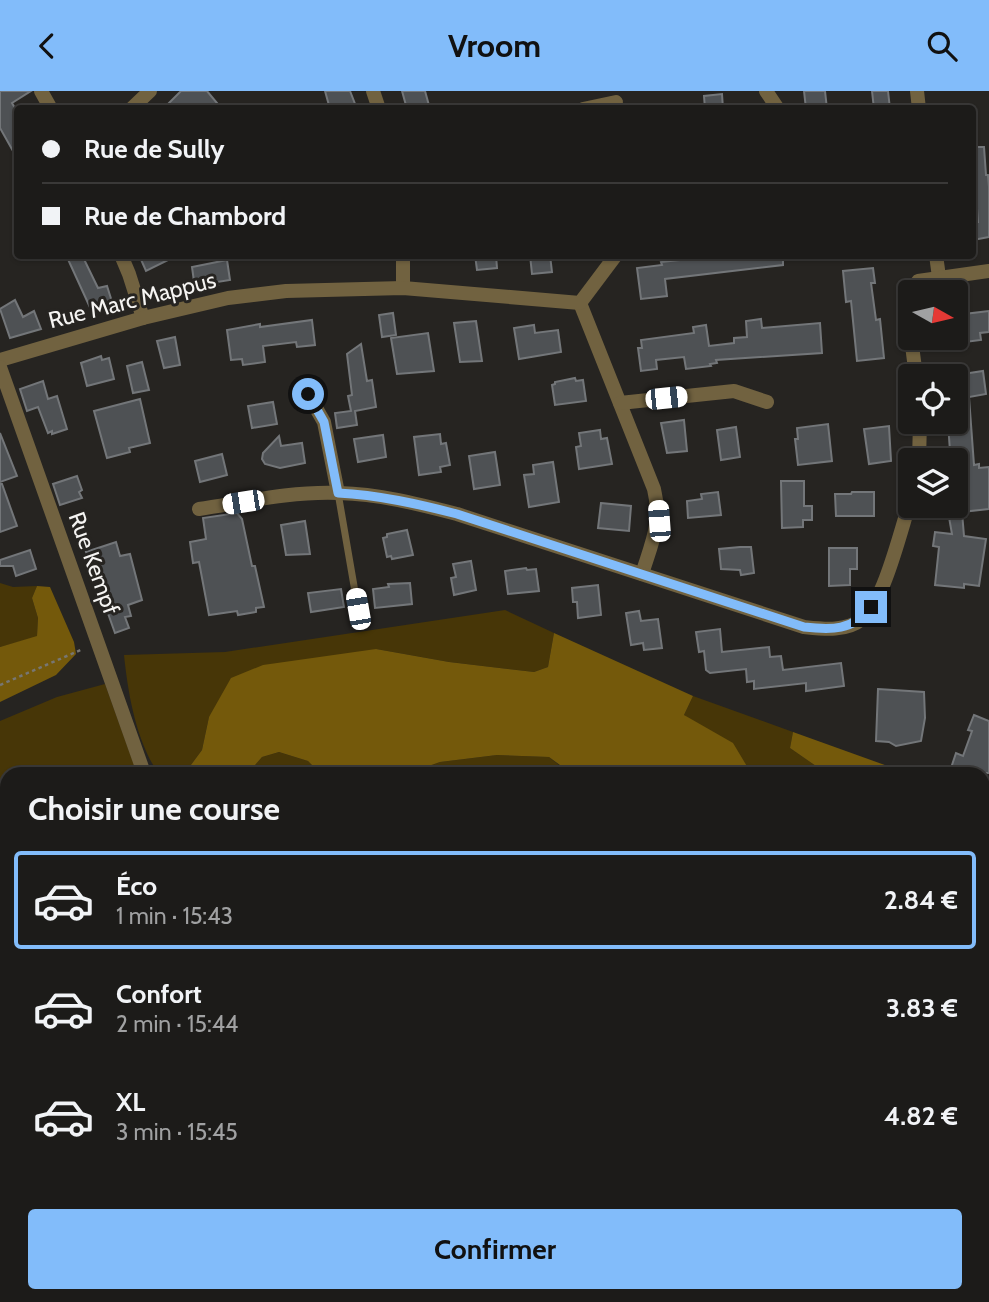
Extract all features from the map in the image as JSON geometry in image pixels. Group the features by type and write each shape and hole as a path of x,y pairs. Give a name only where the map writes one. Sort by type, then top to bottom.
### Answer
{"street":[{"path":"135,105 150,91"},
{"path":"123,259 143,318"},
{"path":"403,259 403,288"},
{"path":"613,259 580,303 658,504 659,521 642,574"},
{"path":"937,259 939,277"},
{"path":"923,280 989,271"},
{"name":"Rue Marc Mappus","path":"0,360 143,318 228,298 286,291 403,288 580,303"},
{"name":"Rue Kempf","path":"0,367 142,767"},
{"path":"620,403 734,391 767,402"},
{"path":"308,394 324,422 338,493"},
{"path":"199,509 286,496 338,493 366,494 410,502 457,514 804,627 834,630 862,619 879,595 905,518"}],"lane":[{"path":"338,493 358,609"}],"path":[{"path":"0,685 99,642"}],"shaded area":[{"path":"0,583 13,587 37,586 32,598 38,618 37,637 0,647"},
{"path":"37,586 50,587 74,642 76,654 56,675 0,702 0,647 37,636 38,618 32,598"},
{"path":"505,610 554,633 548,667 534,672 449,662 376,649 209,717 202,750 189,767 154,767 139,731 124,655 225,652"},
{"path":"554,633 693,696 684,715 733,743 747,767 563,767 549,757 497,755 440,762 426,767 314,767 308,761 279,752 262,757 253,767 189,767 202,750 209,717 231,678 263,665 376,649 449,662 534,672 548,667"},
{"path":"105,684 135,767 0,767 0,721 57,697"},
{"path":"693,696 793,732 790,748 817,767 745,767 684,715"},
{"path":"793,732 890,767 817,767 790,748"},
{"path":"279,752 308,761 314,767 253,767 262,757"},
{"path":"497,755 549,757 562,767 426,767 440,762"}],"building":[{"path":"0,91 31,91 12,103 14,153 0,128"},
{"path":"181,91 207,91 219,105 167,105"},
{"path":"325,91 350,91 355,105 329,105"},
{"path":"402,91 425,91 429,105 406,105"},
{"path":"804,91 825,91 827,105 806,105"},
{"path":"872,91 888,91 890,105 874,105"},
{"path":"722,94 723,105 705,105 704,96"},
{"path":"976,147 984,147 989,187 989,237 976,239"},
{"path":"68,259 84,259 98,288 107,286 114,308 93,314"},
{"path":"141,259 170,259 146,271"},
{"path":"476,259 496,259 497,268 477,270"},
{"path":"530,259 550,259 552,272 532,274"},
{"path":"689,259 783,259 783,265 665,279 667,296 641,299 637,268 662,265 661,262"},
{"path":"227,260 230,280 195,289 192,267"},
{"path":"873,268 875,283 871,283 876,320 880,319 884,358 857,361 851,301 846,302 843,271"},
{"path":"15,300 23,317 34,311 41,329 10,338 0,309"},
{"path":"989,311 989,332 980,333 981,340 968,342 968,314"},
{"path":"393,313 396,335 382,337 379,315"},
{"path":"761,319 762,328 820,323 822,353 716,360 717,363 710,364 711,366 686,369 684,357 656,360 657,369 641,371 638,348 642,348 641,340 694,333 693,327 706,325 709,346 734,343 734,338 747,337 746,321"},
{"path":"312,320 315,345 297,347 296,342 263,346 265,362 243,365 242,359 231,360 227,330 260,324 260,327"},
{"path":"476,321 482,361 460,362 454,323"},
{"path":"534,325 535,333 558,330 561,352 519,359 514,328"},
{"path":"428,333 434,371 397,374 391,338"},
{"path":"175,337 180,365 164,368 157,341"},
{"path":"361,344 367,381 372,380 376,407 355,411 357,425 337,428 335,413 351,411 348,396 352,395 347,354"},
{"path":"101,356 102,360 109,358 114,379 87,386 81,363"},
{"path":"142,362 149,390 133,393 127,366"},
{"path":"983,371 986,394 969,397 974,465 979,464 979,468 989,467 989,509 968,511 968,448 950,448 949,434 968,434 968,373"},
{"path":"575,378 576,381 583,380 586,401 555,405 552,385"},
{"path":"43,381 48,399 57,396 67,429 52,434 52,431 48,433 38,407 27,411 20,389"},
{"path":"140,399 150,443 129,448 130,452 107,458 94,411"},
{"path":"273,402 277,424 252,428 248,406"},
{"path":"684,420 687,451 667,453 661,423"},
{"path":"828,424 832,461 798,465 795,439 798,439 797,428"},
{"path":"889,426 891,461 869,464 864,429"},
{"path":"736,427 740,457 721,460 717,430"},
{"path":"600,430 601,439 607,438 612,464 579,469 576,447 581,446 579,433"},
{"path":"0,433 17,476 0,482"},
{"path":"440,434 441,444 446,443 450,465 440,467 441,472 419,475 414,437"},
{"path":"383,435 386,457 358,462 354,439"},
{"path":"279,436 281,446 302,443 305,463 280,468 265,464 263,453"},
{"path":"495,452 500,485 474,489 469,456"},
{"path":"222,454 227,475 200,482 195,461"},
{"path":"553,462 559,502 529,507 524,475 534,474 533,465"},
{"path":"77,476 82,498 60,505 53,484"},
{"path":"781,481 804,481 804,506 812,506 812,520 803,520 803,527 782,528"},
{"path":"0,484 17,526 0,532"},
{"path":"718,492 721,515 688,518 687,501 702,499 701,494"},
{"path":"874,492 874,516 836,516 835,494"},
{"path":"601,503 631,506 629,531 598,528"},
{"path":"237,513 242,519 264,607 256,608 256,612 238,615 237,611 209,615 199,562 193,563 190,542 206,539 203,518"},
{"path":"949,518 962,518 964,536 986,539 979,586 964,584 964,588 935,585 939,547 933,546 935,532 952,534"},
{"path":"305,521 310,554 286,555 281,525"},
{"path":"407,530 413,555 392,559 391,556 387,557 383,538 387,537 387,534"},
{"path":"116,542 120,556 130,554 142,600 128,605 131,616 125,617 129,628 115,633 86,552"},
{"path":"751,547 754,573 741,575 740,570 721,569 719,549"},
{"path":"829,548 857,548 857,569 850,569 850,585 829,586"},
{"path":"30,550 36,569 16,576 13,566 0,566 0,560"},
{"path":"471,561 476,590 454,595 451,578 456,577 453,564"},
{"path":"536,569 539,591 508,594 505,571"},
{"path":"410,583 412,604 375,608 373,589 389,587 388,584"},
{"path":"598,585 601,615 578,618 577,602 573,602 572,588"},
{"path":"341,589 344,607 311,612 308,593"},
{"path":"639,611 641,621 658,619 662,648 644,650 643,643 631,645 626,613"},
{"path":"720,629 722,652 769,647 770,657 781,656 783,670 841,663 844,686 806,691 806,683 754,689 754,681 747,682 746,669 710,673 706,670 704,651 699,652 696,632"},
{"path":"878,689 924,692 925,718 921,741 896,746 889,742 876,741"},
{"path":"974,715 989,721 989,767 951,767 956,753 963,756 972,731 968,730"}],"route":[{"path":"308,394 324,422 338,493 366,494 457,514 804,627 834,630 862,619 871,607"}]}
